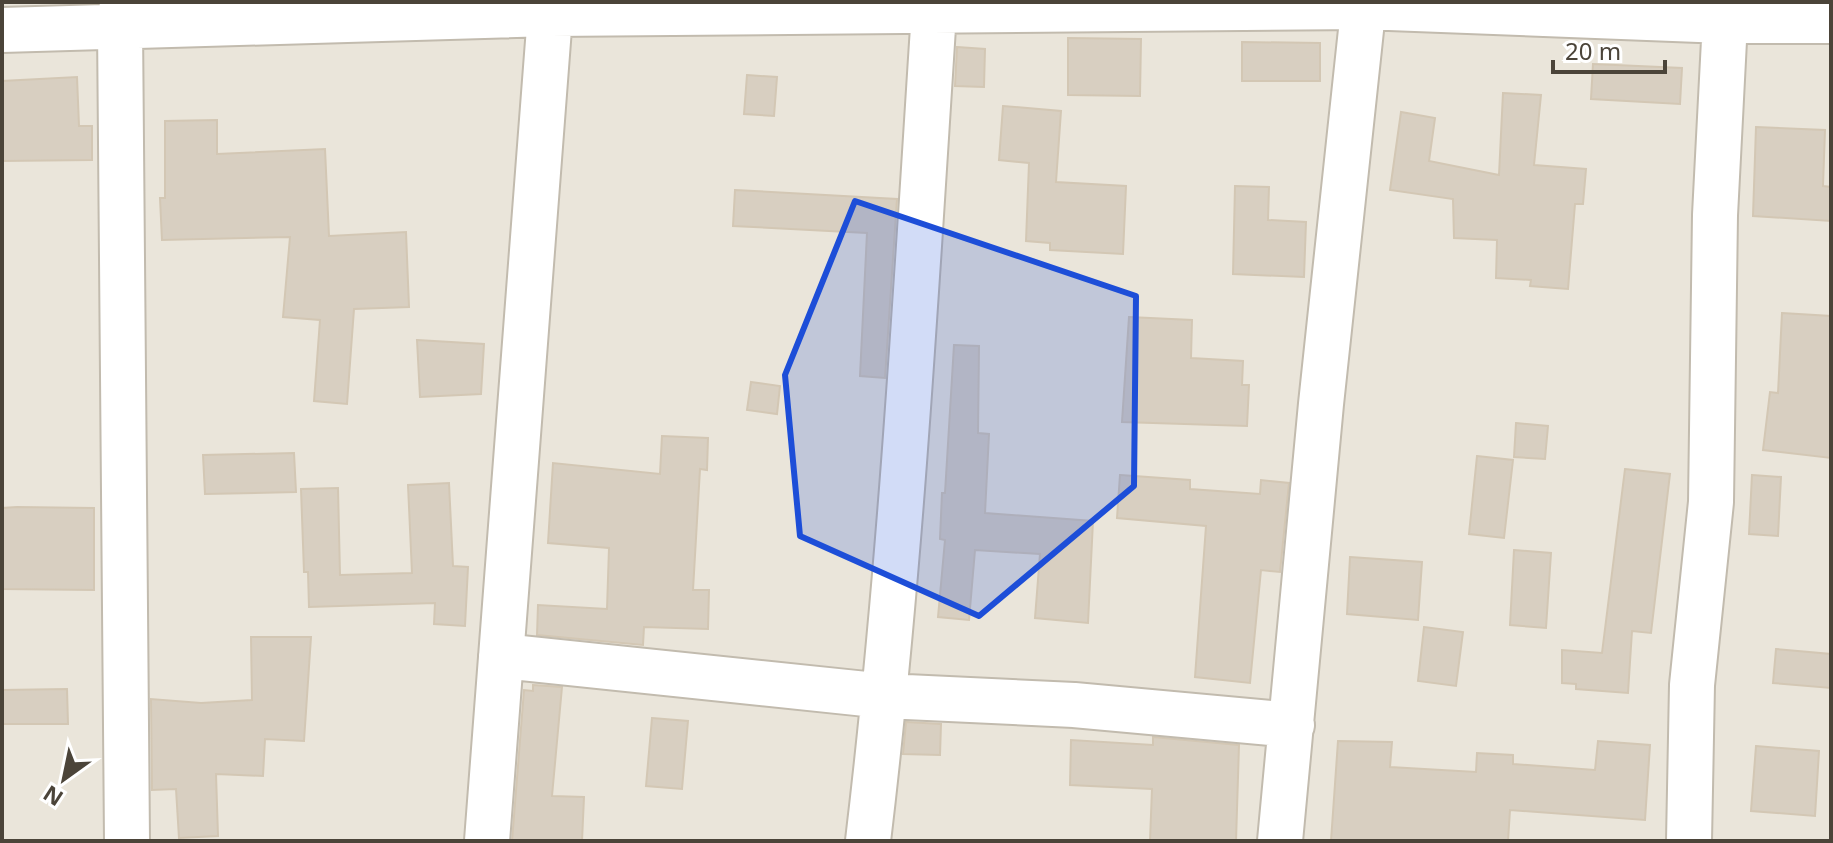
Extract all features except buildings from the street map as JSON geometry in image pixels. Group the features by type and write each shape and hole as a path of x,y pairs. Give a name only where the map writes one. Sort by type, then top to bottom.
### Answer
{"street":[{"path":"1280,841 1321,404 1364,5"},
{"path":"2,30 121,14 550,8 1364,5 1725,21 1784,11 1831,21"},
{"path":"868,841 885,696 936,7"},
{"path":"487,841 550,8"},
{"path":"121,14 127,841"},
{"path":"1689,841 1692,685 1711,502 1715,215 1725,21"},
{"path":"501,656 885,696 1074,705 1292,725"}],"highlighted area":[{"path":"855,201 1136,296 1134,486 979,616 800,536 785,375"}],"shaded area":[{"path":"1831,2 1831,841 2,841 2,4"}]}
